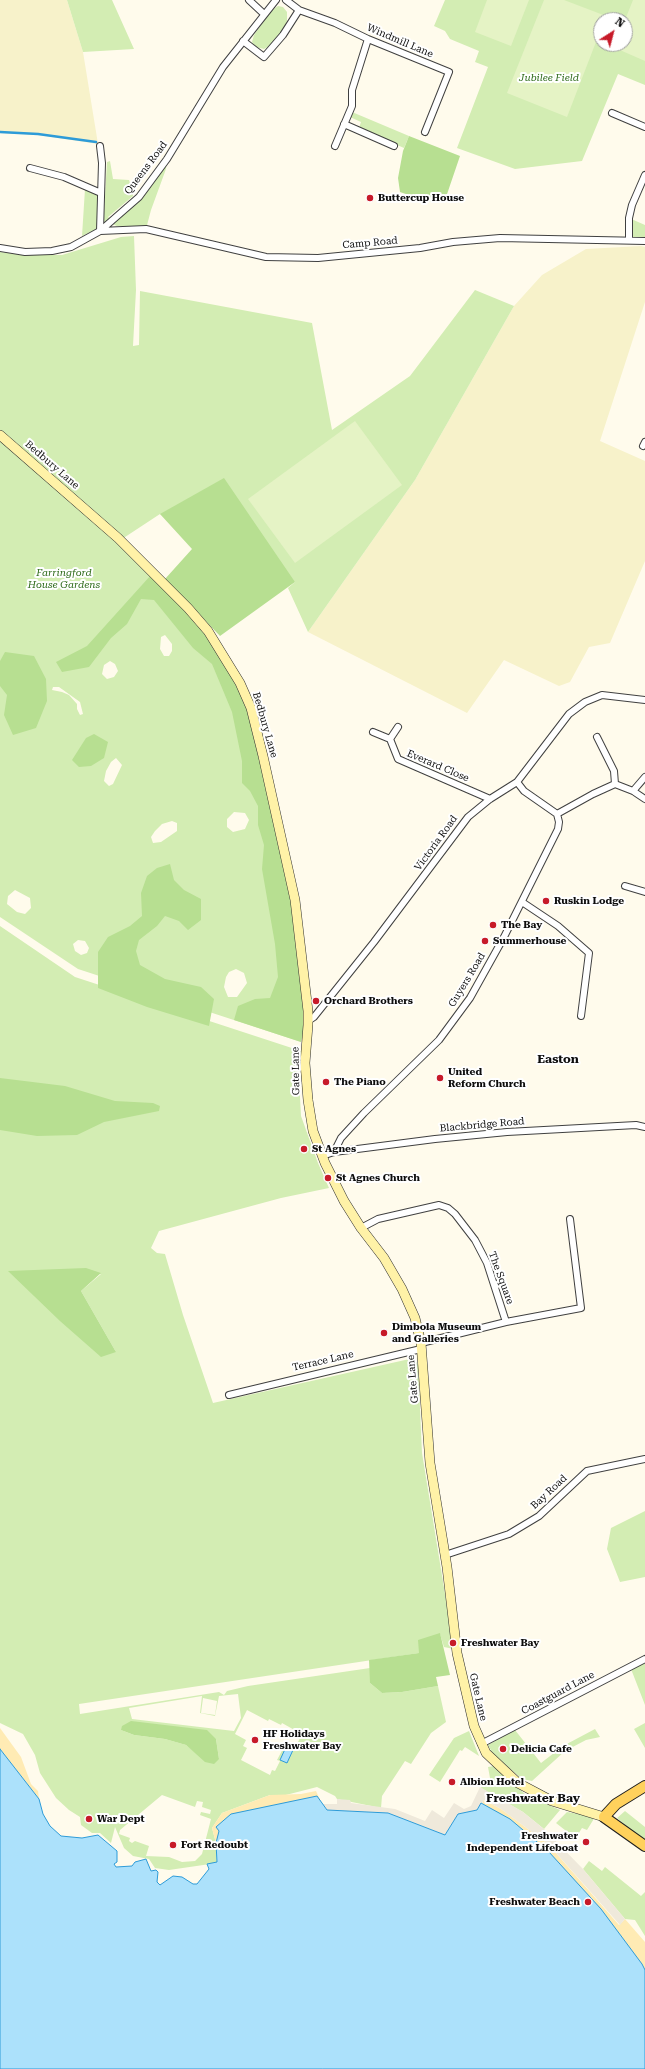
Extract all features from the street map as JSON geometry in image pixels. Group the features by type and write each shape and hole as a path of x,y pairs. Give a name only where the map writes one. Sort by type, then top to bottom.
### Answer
{"main road":[{"path":"645,1786 616,1804 604,1818 614,1822 645,1846"}],"street":[{"path":"249,0 264,14"},
{"name":"Queens Road","path":"0,248 25,252 52,251 71,247 100,231 139,196 167,159 223,67 276,0"},
{"name":"Windmill Lane","path":"286,0 299,10 335,23 368,39 449,72 425,132"},
{"path":"243,41 264,58 283,35 299,10"},
{"path":"335,146 352,106 352,90 368,39"},
{"path":"612,113 645,127"},
{"path":"344,124 394,146"},
{"path":"100,146 102,163 100,231"},
{"path":"30,168 64,178 101,193"},
{"path":"629,240 629,218 632,204 645,175"},
{"name":"Camp Road","path":"100,231 146,229 266,257 318,258 420,248 453,242 500,238 645,241"},
{"name":"Bedbury Lane","path":"0,435 118,538 188,608 208,631 240,683 250,708 263,756 294,900 308,1021"},
{"name":"Victoria Road","path":"308,1021 314,1017 371,946 468,818 490,799 517,782 540,754 563,721 585,702 602,695 645,700"},
{"path":"373,732 390,739 398,728"},
{"path":"596,737 614,771 615,784"},
{"name":"Everard Close","path":"390,739 398,759 490,799"},
{"path":"633,791 645,777"},
{"path":"517,782 524,791 557,814 593,794 615,784 633,791 645,799"},
{"name":"Guyers Road","path":"334,1152 341,1138 350,1128 439,1040 470,998 522,902 558,829 559,822 557,814"},
{"path":"624,886 645,892"},
{"path":"522,902 558,926 589,953 581,1016"},
{"name":"Gate Lane","path":"308,1021 305,1063 306,1086 313,1131 322,1156 344,1201 361,1228 384,1258 402,1289 415,1318 421,1346 430,1463 445,1555 462,1678 474,1726 481,1744 489,1757 518,1783 535,1793 569,1807 604,1818"},
{"name":"Blackbridge Road","path":"322,1156 334,1152 507,1132 636,1125 645,1127"},
{"name":"The Square","path":"361,1228 378,1219 439,1205 448,1208 474,1240 486,1263 506,1322"},
{"path":"421,1346 506,1322 581,1308 570,1219"},
{"name":"Terrace Lane","path":"229,1395 421,1346"},
{"name":"Bay Road","path":"445,1555 509,1534 538,1516 587,1471 645,1459"},
{"name":"Coastguard Lane","path":"481,1744 645,1659"}],"shaded area":[{"path":"0,0 67,0 83,52 98,144 38,135 0,133"},
{"path":"645,247 645,302 600,441 645,461 645,561 610,643 589,647 570,682 559,686 504,660 467,713 308,632 415,480 514,306 542,275 586,249"},
{"path":"480,1787 523,1812 544,1829 583,1869 625,1919 620,1925 548,1844 501,1809 484,1800 478,1810 458,1814 445,1835 388,1813 326,1810 322,1804 337,1804 337,1799 350,1800 351,1803 395,1809 425,1821 432,1810 444,1818 454,1803 464,1809 471,1806"}],"green space":[{"path":"67,0 112,0 134,49 83,52"},
{"name":"Jubilee Field","path":"445,0 645,0 645,85 618,74 582,161 515,169 457,148 488,67 475,62 479,51 450,39 445,31 434,26"},
{"path":"487,0 529,0 511,46 475,32"},
{"path":"544,0 564,0 596,12 593,12 593,50 567,117 507,93"},
{"path":"633,0 645,0 645,61 624,52 633,52 633,12 628,12"},
{"path":"278,6 283,7 287,12 287,21 284,30 273,44 264,49 256,47 252,42 254,35 271,11"},
{"path":"352,112 409,136 404,148 359,128 361,122 350,117"},
{"path":"409,136 460,156 445,200 429,202 400,192 398,178 403,151"},
{"path":"167,159 166,169 151,210 146,229 142,226 117,226 110,223 100,231 92,231 82,236 85,189 98,193 99,213 104,213 107,162 110,161 113,179 129,180 133,192 133,196 108,217 115,223"},
{"path":"629,218 645,225 645,241 629,240"},
{"path":"134,236 136,290 133,346 139,345 140,291 312,323 332,430 410,376 475,290 514,306 415,480 308,632 288,588 295,582 160,514 122,539 0,432 0,252 24,255 62,255 121,237"},
{"path":"355,421 402,485 295,563 248,499"},
{"name":"Farringford House Gardens","path":"0,439 116,540 151,575 248,710 301,1042 78,969 0,917","holes":["165,635 172,644 172,651 169,656 164,656 160,649 161,637","110,661 115,664 118,671 114,677 107,679 102,674 104,665","53,687 59,687 80,702 83,714 80,715 77,709 77,704 69,695 52,690","116,758 122,765 113,784 109,786 104,781 106,771 111,762","234,812 245,813 249,820 245,829 233,832 227,827 227,819","172,821 177,823 177,831 161,842 153,843 151,837 162,824","15,890 30,898 31,908 25,914 17,912 7,904 8,896","78,940 85,941 89,948 87,953 81,955 75,951 73,944","236,969 244,973 247,983 237,997 228,997 224,987 226,977 229,972"]},
{"path":"224,478 295,582 220,636 165,579 192,549 160,514"},
{"path":"151,575 186,611 220,652 248,710 261,758 292,904 306,1021 301,1042 234,1020 238,1006 255,999 270,998 278,977 275,944 262,869 264,845 258,825 258,806 250,791 242,783 242,761 232,712 212,664 193,648 154,600 141,599 127,624 111,638 89,667 62,672 56,662 87,646"},
{"path":"5,652 34,656 46,679 47,701 36,728 13,735 4,715 7,695 0,686 0,661"},
{"path":"94,734 108,742 104,758 91,766 79,767 72,760 86,738"},
{"path":"170,864 174,880 184,890 201,899 201,920 188,930 179,921 165,916 157,926 139,940 136,951 140,965 165,979 201,987 214,999 209,1026 147,1007 98,988 98,952 108,937 130,926 142,916 141,893 147,876 157,868"},
{"path":"0,926 75,977 301,1051 299,1079 301,1116 329,1188 281,1198 159,1231 151,1248 157,1253 165,1254 183,1315 213,1403 414,1358 418,1365 422,1453 454,1649 444,1647 440,1634 419,1653 79,1704 80,1714 219,1692 224,1695 227,1691 248,1686 370,1668 370,1683 382,1693 402,1692 438,1686 446,1722 431,1733 411,1764 405,1761 382,1796 381,1808 337,1799 335,1796 317,1787 278,1797 270,1795 222,1813 212,1828 216,1843 217,1863 169,1870 155,1868 149,1859 133,1856 124,1848 115,1827 111,1843 100,1833 92,1833 81,1825 80,1817 69,1810 56,1798 40,1773 35,1755 23,1734 0,1723","holes":["9,1271 101,1274 81,1291 116,1352","238,1694 241,1718 234,1731 132,1719 129,1708 202,1696 200,1713 215,1716 219,1696","203,1698 217,1701 215,1715 201,1713","247,1710 268,1721 269,1719 281,1725 282,1723 298,1732 301,1736 295,1748 288,1744 287,1746 285,1745 277,1760 280,1761 275,1771 272,1770 270,1775 241,1760 247,1748 243,1746 246,1740 235,1734","121,1730 216,1739 219,1759 196,1753 186,1745 165,1739 134,1735","162,1795 195,1807 197,1801 203,1802 202,1807 211,1810 210,1814 201,1812 200,1815 211,1819 202,1854 195,1861 182,1862 169,1857 146,1856 149,1846 135,1841 132,1843 129,1841 130,1838 119,1834 120,1830"]},
{"path":"0,1078 65,1086 115,1101 153,1103 160,1106 159,1111 104,1122 77,1135 37,1136 0,1130"},
{"path":"86,1268 101,1273 81,1291 116,1352 101,1357 60,1321 8,1271"},
{"path":"645,1511 645,1577 620,1582 607,1549 611,1528"},
{"path":"440,1633 450,1675 436,1677 438,1686 402,1692 382,1693 370,1683 369,1660 419,1653 418,1640"},
{"path":"645,1663 645,1705 631,1669"},
{"path":"131,1721 207,1730 216,1739 219,1759 214,1764 205,1762 186,1745 165,1739 134,1735 121,1730 122,1726"},
{"path":"645,1723 645,1748 634,1729"},
{"path":"595,1729 600,1737 586,1740 565,1751 532,1781 522,1779 493,1754 488,1745 515,1730 541,1763 563,1746"},
{"path":"469,1731 479,1756 465,1747 462,1751 460,1750 440,1782 429,1775 454,1738"},
{"path":"494,1766 526,1795 560,1810 544,1829 523,1812 481,1788 483,1783 486,1783 490,1778 488,1767"},
{"path":"625,1811 645,1827 645,1842 617,1818"},
{"path":"567,1812 595,1817 587,1830 582,1828 577,1836 570,1834 556,1823"},
{"path":"589,1861 602,1871 605,1867 641,1896 645,1892 645,1936 635,1920 625,1919 583,1869"}],"sand":[{"path":"0,1728 21,1757 31,1784 38,1791 39,1799 0,1749"},
{"path":"316,1791 322,1804 228,1825 216,1843 212,1828 222,1813 270,1795 301,1794"},
{"name":"Freshwater Beach","path":"484,1800 501,1809 548,1844 619,1925 625,1919 645,1942 645,2007 478,1810"}],"water":[{"path":"286,1747 293,1750 287,1763 280,1760"},
{"path":"0,1749 39,1799 43,1814 50,1826 61,1836 82,1838 98,1835 117,1851 117,1862 114,1864 116,1867 132,1866 135,1862 146,1859 151,1871 156,1870 158,1872 157,1882 160,1885 173,1876 182,1877 193,1884 197,1884 209,1869 207,1864 217,1862 216,1843 219,1831 216,1827 231,1814 317,1796 327,1810 388,1813 445,1835 458,1814 477,1810 481,1803 510,1819 549,1852 601,1909 642,1964 645,1970 645,2069 0,2069"}],"waterway":[{"path":"0,132 38,134 96,142"}],"place":[{"name":"Buttercup House","path":"370,198"},
{"name":"Ruskin Lodge","path":"546,901"},
{"name":"The Bay","path":"493,925"},
{"name":"Summerhouse","path":"485,941"},
{"name":"Orchard Brothers","path":"316,1001"},
{"name":"United Reform Church","path":"440,1078"},
{"name":"The Piano","path":"326,1082"},
{"name":"St Agnes","path":"304,1149"},
{"name":"St Agnes Church","path":"328,1178"},
{"name":"Dimbola Museum and Galleries","path":"384,1333"},
{"name":"Freshwater Bay","path":"453,1643"},
{"name":"HF Holidays Freshwater Bay","path":"255,1740"},
{"name":"Delicia Cafe","path":"503,1749"},
{"name":"Albion Hotel","path":"452,1782"},
{"name":"War Dept","path":"89,1819"},
{"name":"Freshwater Independent Lifeboat","path":"586,1842"},
{"name":"Fort Redoubt","path":"173,1845"},
{"name":"Freshwater Beach","path":"588,1902"}],"district":[{"name":"Easton","path":"558,1059"},
{"name":"Freshwater Bay","path":"533,1798"}]}
